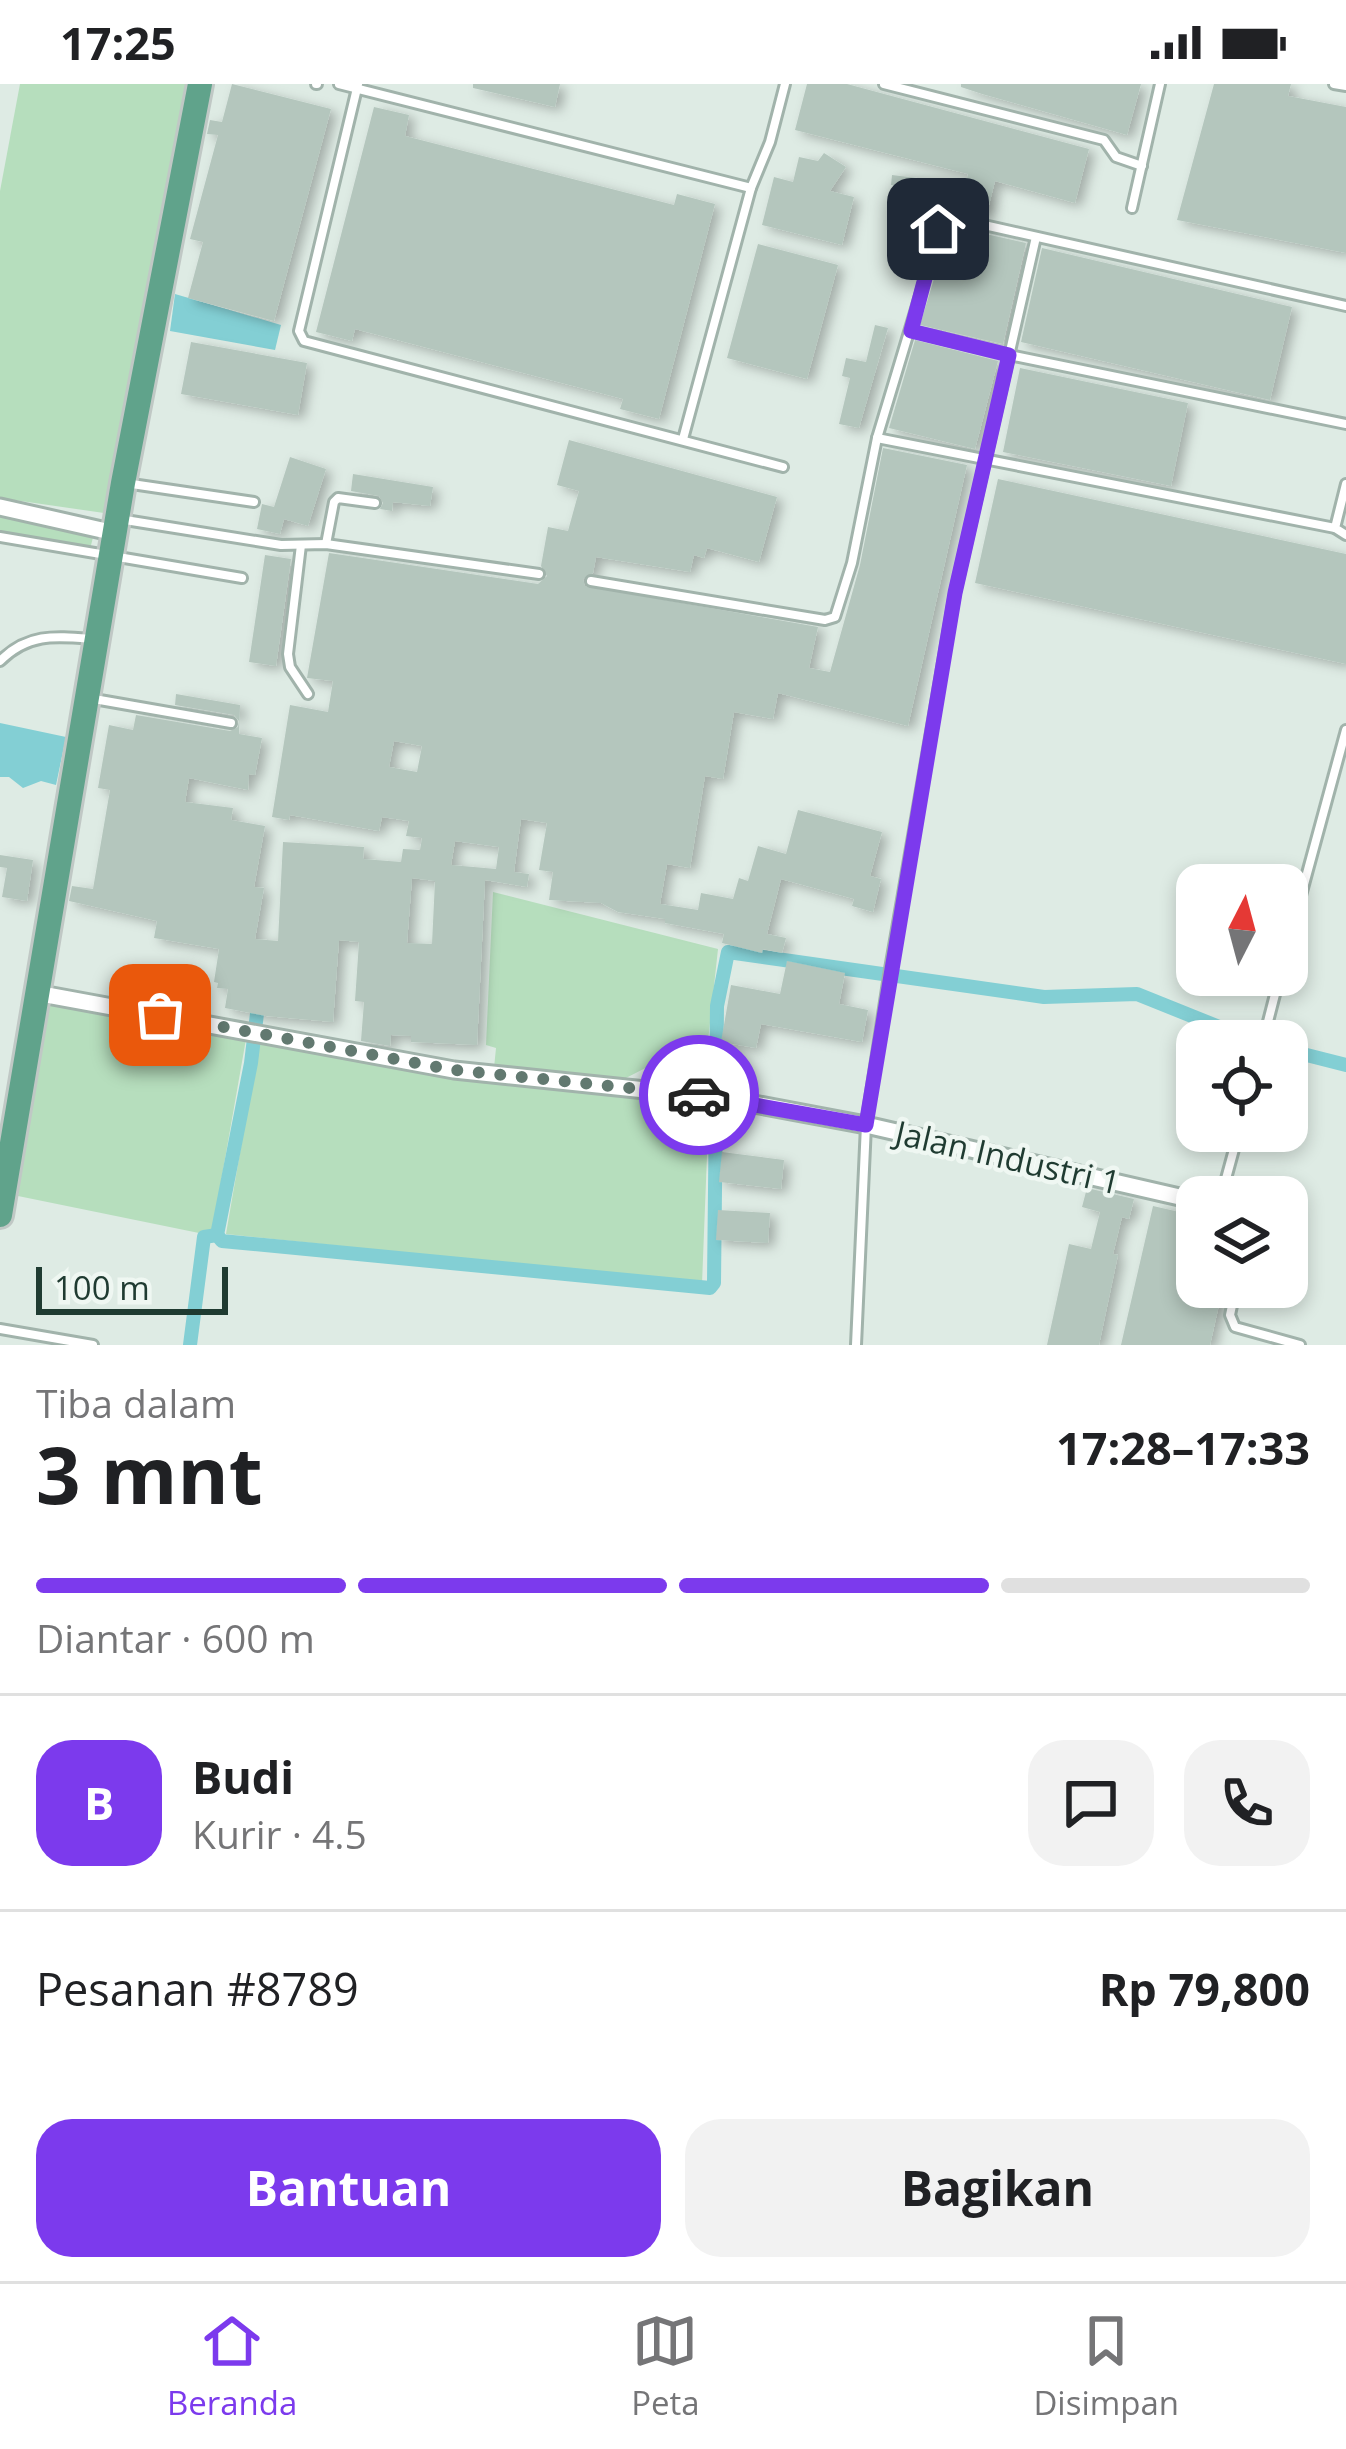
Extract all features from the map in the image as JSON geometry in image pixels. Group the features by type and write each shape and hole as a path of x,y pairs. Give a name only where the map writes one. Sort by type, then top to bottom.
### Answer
{"main road":[{"path":"0,1215 6,1145 123,483 200,84"}],"street":[{"path":"0,507 115,535"},
{"name":"Jalan Industri 1","path":"36,993 454,1070 718,1097 866,1125 1176,1196"}],"lane":[{"path":"339,84 752,188"},
{"path":"682,439 785,84"},
{"path":"884,84 1104,140 1116,158 1142,166"},
{"path":"1132,208 1160,84"},
{"path":"1334,84 1346,86"},
{"path":"357,87 299,331 304,340 783,467"},
{"path":"591,581 830,620 835,617 852,563 877,438 944,216 1346,306"},
{"path":"856,1345 866,1125 889,974 955,593 1036,237"},
{"path":"911,331 1346,424"},
{"path":"877,438 1335,528 1346,535"},
{"path":"123,483 254,502"},
{"path":"1335,528 1346,484"},
{"path":"326,544 338,498 375,503"},
{"path":"0,537 184,531 326,544 539,574"},
{"path":"115,535 242,578"},
{"path":"301,544 288,654 293,673 308,694"},
{"path":"0,662 19,644 41,637 97,640"},
{"path":"87,698 231,723"},
{"path":"1308,870 1346,730"},
{"path":"1232,1308 1235,1327 1300,1345"},
{"path":"0,1329 93,1345"}],"green space":[{"path":"20,84 186,84 162,234 104,513 0,498 0,191"},
{"path":"0,505 97,522 90,549 0,533"},
{"path":"493,892 718,949 706,1060 661,1060 624,1079 494,1068 496,1048 486,1045"},
{"path":"46,1003 246,1039 212,1233 18,1196"},
{"path":"259,1042 470,1079 709,1104 702,1284 226,1234"}],"water":[{"path":"175,294 281,325 275,350 170,331"},
{"path":"0,723 66,737 56,785 41,781 23,788 9,777 0,777"}],"building":[{"path":"232,84 331,109 274,321 188,298 203,242 190,239 218,135 207,134 210,120 222,122"},
{"path":"473,84 560,84 555,107 473,88"},
{"path":"807,84 847,84 1089,149 1075,203 995,181 987,213 961,208 968,174 795,130"},
{"path":"961,84 1141,84 1127,135"},
{"path":"1214,84 1291,84 1288,96 1346,107 1346,253 1177,220"},
{"path":"374,107 409,115 405,136 674,205 677,194 715,204 659,419 620,409 623,399 355,329 352,341 316,332"},
{"path":"824,153 846,167 830,191 854,197 842,245 762,225 774,177 793,182 799,157 818,161"},
{"path":"892,175 941,181 937,203 906,193 907,187 891,185"},
{"path":"950,226 1026,243 1003,344 920,325"},
{"path":"758,244 838,265 807,379 727,358"},
{"path":"1042,248 1292,307 1270,400 1021,342"},
{"path":"875,325 888,328 859,428 839,424 850,378 842,376 846,358 866,362"},
{"path":"915,340 998,361 975,449 889,428"},
{"path":"191,342 307,363 298,415 181,394"},
{"path":"1020,368 1188,403 1171,486 1003,452"},
{"path":"569,440 777,497 759,562 707,548 704,558 694,555 690,572 596,557 593,573 583,579 585,586 818,627 809,668 830,672 860,565 883,448 967,465 908,726 778,693 773,719 734,712 723,779 705,776 690,868 667,864 660,904 698,910 701,893 733,899 739,878 748,881 758,846 786,854 798,810 882,832 870,876 881,879 873,912 852,906 854,899 781,879 767,934 786,938 782,953 763,949 762,953 722,943 724,934 618,912 601,903 549,900 553,872 539,870 547,823 521,819 514,872 529,874 527,887 485,880 477,1045 411,1042 411,1036 391,1035 390,1046 361,1041 364,1002 355,1001 359,942 339,940 333,1022 266,1016 225,1008 228,989 217,988 214,982 219,949 154,938 157,921 69,901 72,886 93,889 110,790 98,788 109,725 133,730 136,715 230,731 238,727 234,715 175,705 176,694 240,705 239,734 262,738 248,790 189,778 185,802 233,808 231,820 265,826 254,887 264,888 255,939 278,941 283,842 364,847 363,859 401,862 403,849 420,850 422,838 406,836 409,821 382,817 379,831 290,815 289,820 272,817 290,705 328,712 333,681 307,678 329,553 538,584 547,576 541,566 548,527 568,531 579,491 557,485","holes":["394,741 422,746 417,772 389,767","455,841 499,847 496,869 451,865","412,878 435,881 432,944 407,943"]},
{"path":"290,457 326,469 308,526 284,519 280,534 257,529 262,504 274,507"},
{"path":"353,474 433,487 430,506 393,502 392,511 380,509 379,496 351,491"},
{"path":"998,479 1346,554 1346,664 975,583"},
{"path":"265,555 291,559 276,666 249,662"},
{"path":"0,855 33,860 27,901 2,897 7,868 0,867"},
{"path":"787,961 845,973 839,1004 868,1010 862,1042 761,1024 756,1048 721,1042 731,985 780,994"},
{"path":"722,1152 784,1160 781,1189 719,1182"},
{"path":"1087,1188 1134,1199 1129,1219 1122,1217 1113,1254 1118,1255 1099,1345 1047,1345 1069,1244 1091,1249 1100,1212 1082,1207"},
{"path":"1153,1206 1176,1211 1176,1308 1218,1308 1210,1345 1121,1345"},
{"path":"718,1210 770,1213 768,1243 716,1240"}],"waterway":[{"path":"217,1235 222,1241 710,1288 714,1283 717,1006 728,952 1044,997 1137,994 1202,1020"},
{"path":"190,1345 204,1237 217,1235 259,997"},
{"path":"1308,1055 1346,1065"}],"way so far":[{"path":"160,1015 454,1070 699,1095"}],"route":[{"path":"699,1095 866,1125 955,593 1009,355 911,331 938,229"}]}
